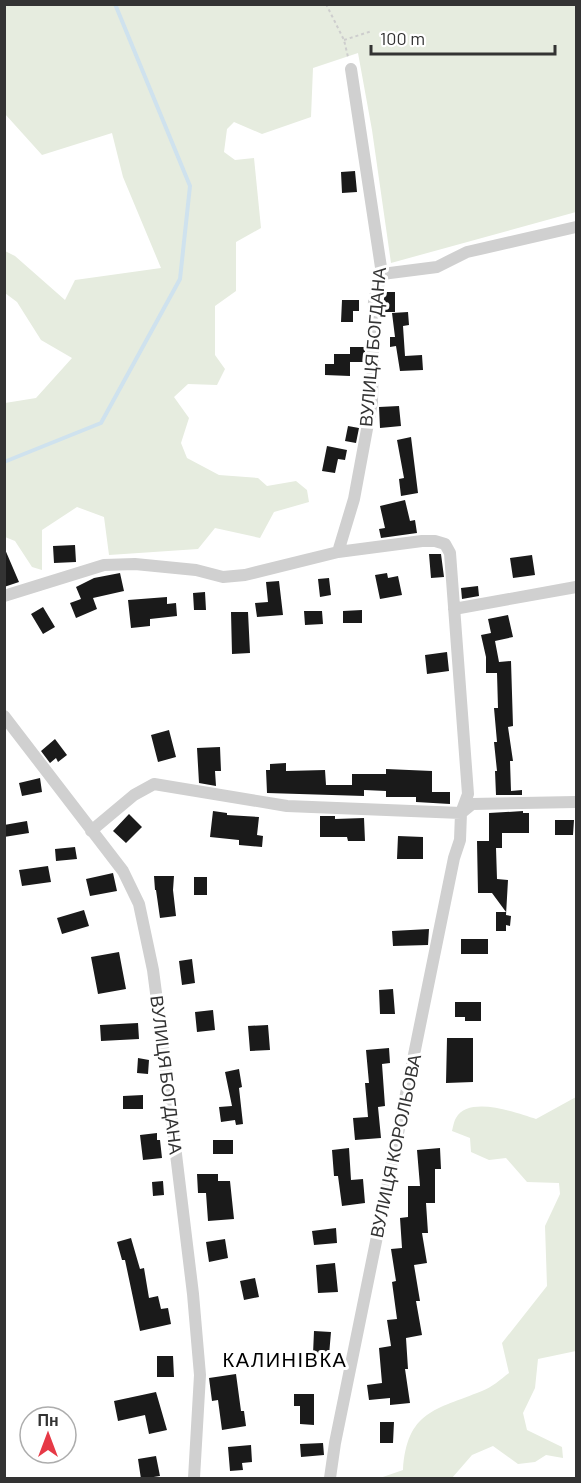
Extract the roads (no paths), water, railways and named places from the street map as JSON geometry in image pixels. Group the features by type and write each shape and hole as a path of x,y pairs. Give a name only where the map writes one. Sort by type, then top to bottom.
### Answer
{"street":[{"name":"ВУЛИЦЯ БОГДАНА","path":"338,552 354,499 372,402 374,300 382,274 351,69"},
{"path":"382,274 437,267 467,252 576,227"},
{"name":"ВУЛИЦЯ КОРОЛЬОВА","path":"330,1479 335,1443 454,858 460,840 461,813 468,794 450,553 445,544 435,541 338,552"},
{"path":"4,596 104,565 135,564 196,570 223,577 254,573 338,552"},
{"path":"454,609 576,587"},
{"name":"ВУЛИЦЯ БОГДАНА","path":"4,716 123,872 139,904 153,970 195,1317 200,1375 194,1479"},
{"path":"91,831 134,795 154,784 287,806 461,813 472,804 576,802"}],"waterway":[{"path":"4,462 101,423 180,279 190,186 115,4"}],"district":[{"name":"КАЛИНІВКА","path":"285,1360"}]}
